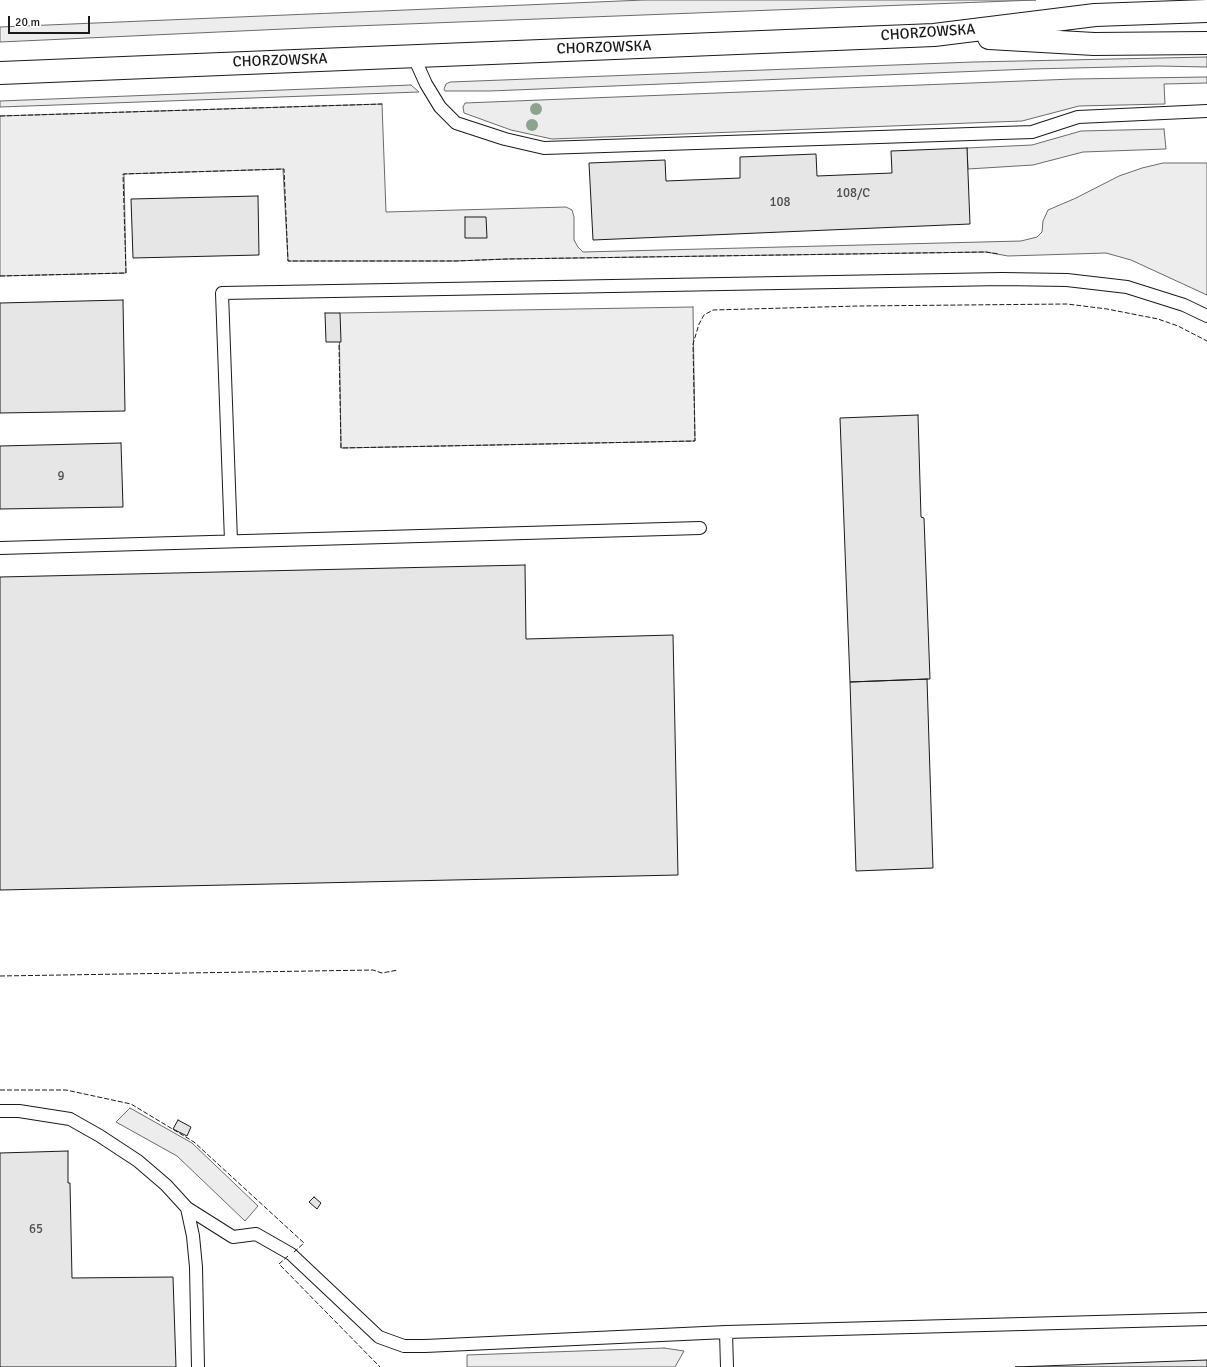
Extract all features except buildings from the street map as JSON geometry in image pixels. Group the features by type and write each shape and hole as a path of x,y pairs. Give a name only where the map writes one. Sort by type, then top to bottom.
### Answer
{"main road":[{"name":"CHORZOWSKA","path":"5,74 412,55 934,35 1096,15 1207,11"},
{"path":"934,35 1094,44 1207,43"}],"lane":[{"path":"412,55 426,84 440,107 456,123 544,148 1032,132 1078,117 1207,111"},
{"path":"231,540 222,293 1002,279 1067,280 1127,287 1184,305 1207,316"},
{"path":"0,548 231,540 700,528"},
{"path":"0,1111 19,1111 70,1119 100,1136 138,1161 166,1185 187,1208 233,1237 256,1234 291,1254 379,1338 404,1346 726,1332 1207,1319"},
{"path":"187,1208 193,1236 196,1267 198,1367"},
{"path":"726,1332 727,1367"}],"shaded area":[{"path":"644,0 1036,0 328,27 0,42 0,27"},
{"path":"1207,57 1207,67 1158,66 1031,69 490,91 445,91 444,89 446,84 450,82 973,62"},
{"path":"1207,77 1207,83 1164,84 1165,104 1079,106 1022,121 552,139 511,130 464,113 463,107 465,103 1073,79"},
{"path":"411,85 419,92 0,107 0,101"},
{"path":"382,104 386,212 566,207 572,210 574,217 574,240 583,252 1021,241 1037,237 1042,232 1043,221 1048,210 1076,198 1119,176 1163,163 1207,163 1207,295 1131,260 1106,253 1008,256 986,252 456,261 288,261 283,169 124,174 126,273 0,276 0,116"},
{"path":"1164,129 1166,149 1083,152 1033,165 968,169 967,148 1032,145 1081,131"},
{"path":"693,307 695,441 341,448 339,313"},
{"path":"130,1108 192,1143 258,1206 245,1221 177,1156 116,1122"},
{"path":"664,1348 684,1351 675,1367 467,1367 467,1355"}],"fence":[{"path":"0,116 382,104"},
{"path":"0,276 126,273 123,174 284,169 288,261 456,261 986,252 999,254"},
{"path":"339,345 341,448 695,441 693,344 699,324 704,315 713,310 858,306 1067,304 1107,309 1158,319 1178,326 1207,341"},
{"path":"0,976 373,970 382,973 398,970"},
{"path":"0,1090 66,1090 131,1104 194,1142 304,1243 293,1253"},
{"path":"288,1256 279,1264 380,1367"}]}
